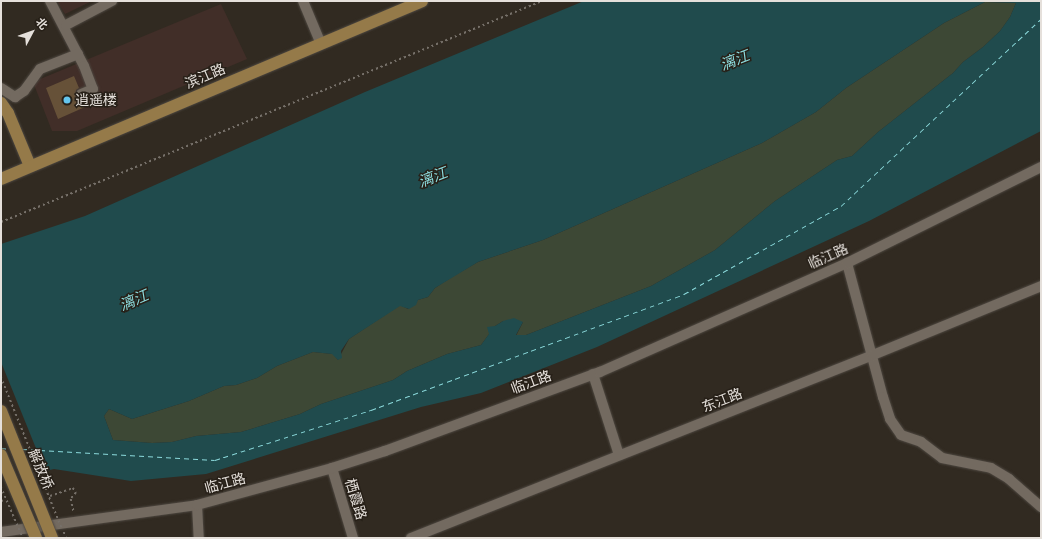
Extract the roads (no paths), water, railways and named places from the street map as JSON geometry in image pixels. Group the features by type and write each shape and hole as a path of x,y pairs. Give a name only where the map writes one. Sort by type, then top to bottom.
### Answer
{"main road":[{"name":"滨江路","path":"1,179 422,1"},
{"path":"1,103 8,113 27,168"},
{"path":"1,115 27,168"},
{"name":"解放桥","path":"1,411 52,538"},
{"path":"1,455 36,538"}],"street":[{"path":"50,1 76,49 93,89 81,94"},
{"path":"66,25 112,1"},
{"path":"303,1 321,44"},
{"path":"1,88 15,97 24,92 40,69 76,49"},
{"name":"临江路","path":"1,532 197,505 332,468 593,374 847,263 1041,167"},
{"path":"847,263 873,355 883,397 890,419 901,435 921,442 942,458 991,468 1009,479 1041,507"},
{"name":"东江路","path":"411,538 431,534 619,456 873,355 1041,286"},
{"path":"593,374 619,456"},
{"name":"栖霞路","path":"332,468 353,538"},
{"path":"197,505 199,538"}],"water":[{"name":"漓江","path":"584,1 1041,1 1041,131 869,221 597,347 481,393 421,407 206,474 131,481 54,469 1,481 1,244 85,216 365,92","holes":["985,2 1016,3 1010,17 1000,31 983,47 963,62 953,73 878,132 852,156 837,160 775,201 715,250 651,286 526,335 516,335 523,322 514,318 503,321 495,326 487,327 489,334 481,345 447,354 407,371 393,380 321,404 300,414 241,432 196,436 172,442 152,443 113,440 104,416 109,409 132,419 189,401 224,386 236,385 257,378 277,366 313,352 332,354 338,360 342,358 341,351 349,339 400,306 409,309 416,305 418,300 428,297 435,288 478,262 543,240 762,143 816,112 846,88 944,23"]}],"place":[{"name":"逍遥楼","path":"67,100"}]}
